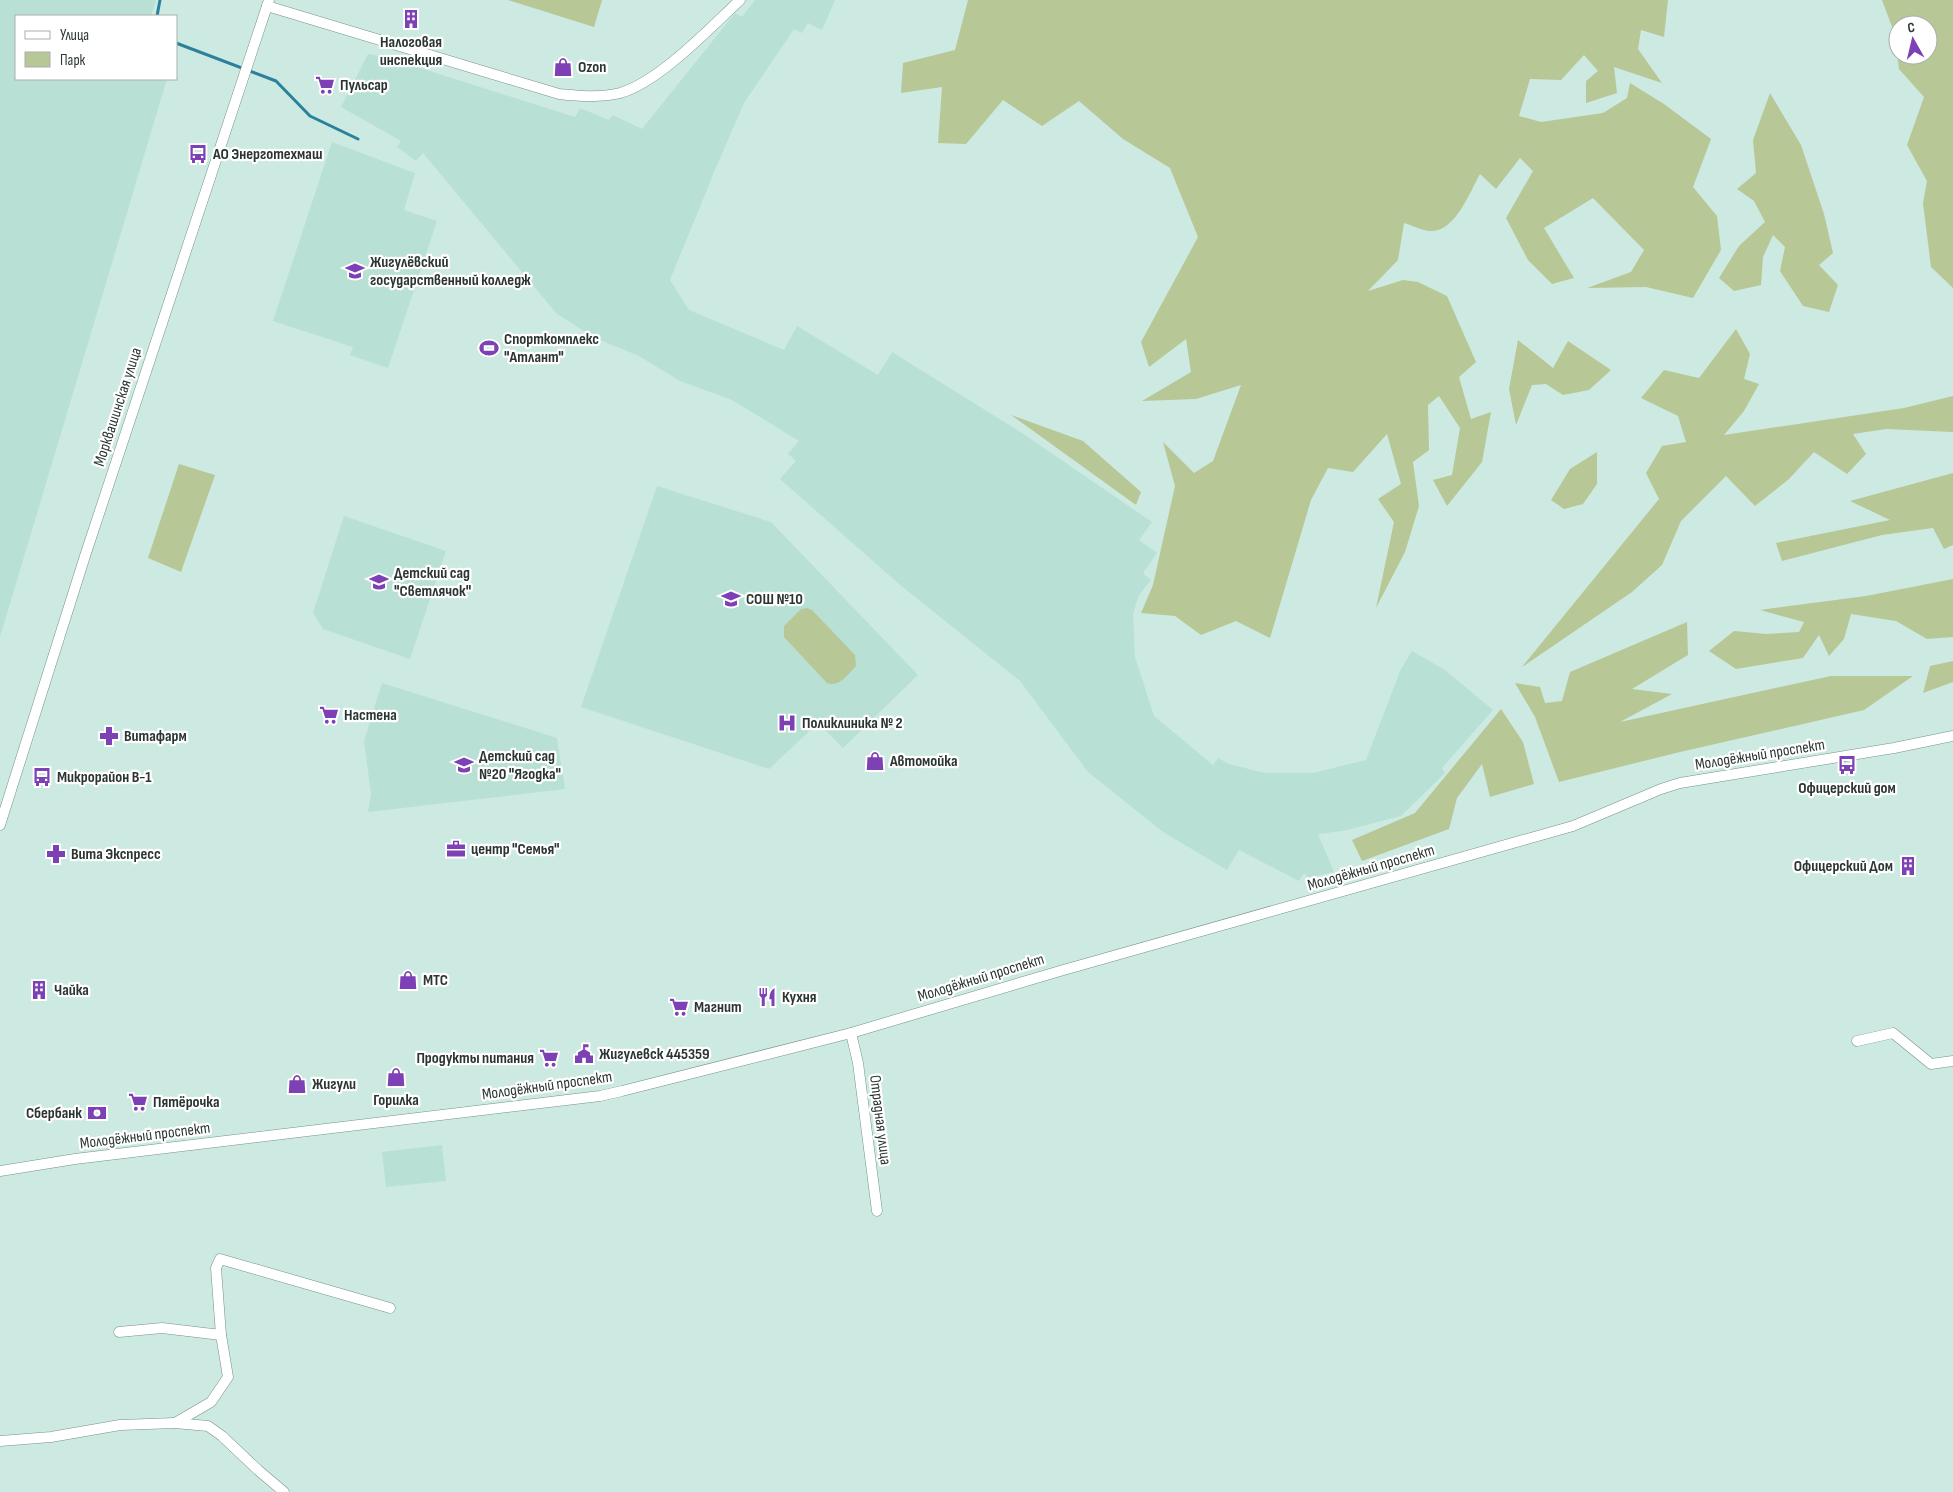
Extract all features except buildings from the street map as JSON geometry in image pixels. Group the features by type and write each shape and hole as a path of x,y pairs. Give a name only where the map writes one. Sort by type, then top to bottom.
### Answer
{"street":[{"path":"268,3 559,94 581,96 620,93 652,78 740,0"},
{"name":"Морквашинская улица","path":"0,825 88,547 268,3"},
{"name":"Молодёжный проспект","path":"0,1170 75,1159 600,1096 850,1033 1060,971 1572,826 1661,788 1714,777 1894,748 1953,736"},
{"name":"Отрадная улица","path":"850,1033 858,1063 877,1211"},
{"path":"1856,1042 1893,1034 1931,1064 1953,1061"},
{"path":"175,1423 211,1402 228,1377 221,1335 216,1268 220,1259 390,1308"},
{"path":"119,1332 162,1328 221,1335"},
{"path":"0,1441 52,1437 120,1425 175,1423 208,1426 222,1436 284,1492"}],"shaded area":[{"path":"0,0 156,0 151,15 15,15 15,80 167,80 0,637"},
{"path":"755,0 835,0 822,30 808,23 802,33 794,29 744,103 670,280 689,310 784,350 797,326 878,375 892,352 1022,433 1152,522 1139,540 1157,553 1143,573 1151,580 1139,595 1133,614 1135,657 1154,716 1213,765 1218,758 1229,764 1265,773 1313,773 1366,760 1401,669 1412,651 1445,670 1493,710 1442,768 1445,773 1401,816 1343,831 1318,834 1334,872 1308,878 1304,873 1299,881 1239,850 1227,870 1163,832 1088,772 1020,681 899,584 780,479 796,461 788,454 799,441 732,400 680,381 639,356 593,337 556,313 423,153 416,161 397,147 401,141 341,107 368,54 389,58 575,117 580,108 609,120 613,115 642,129 735,13 742,17"},
{"name":"Жигулёвский государственный колледж","path":"332,142 415,173 404,210 437,221 388,368 350,355 353,347 273,321"},
{"name":"СОШ №10","path":"657,486 771,522 918,675 843,748 818,723 769,769 581,707"},
{"name":"Детский сад \"Светлячок\"","path":"344,516 446,551 410,659 323,629 313,613"},
{"name":"Детский сад №20 \"Ягодка\"","path":"382,683 557,738 565,789 368,812 371,794 364,741"},
{"path":"442,1145 446,1181 386,1187 382,1152"}],"green space":[{"path":"508,0 602,0 594,27"},
{"path":"968,0 1668,0 1664,37 1641,30 1638,49 1662,83 1614,67 1617,93 1586,103 1586,81 1598,71 1584,55 1561,80 1530,79 1519,116 1541,122 1603,113 1627,98 1630,83 1664,104 1711,139 1693,187 1717,216 1721,250 1693,298 1646,287 1587,288 1631,272 1644,250 1593,198 1544,228 1574,278 1552,284 1528,260 1506,218 1533,171 1520,158 1496,189 1480,174 1461,210 1440,230 1428,231 1404,223 1398,260 1368,291 1403,280 1418,282 1447,296 1476,362 1459,377 1471,419 1491,412 1482,462 1447,506 1433,480 1452,475 1460,428 1439,396 1428,405 1429,450 1413,462 1419,506 1405,552 1376,608 1394,522 1378,499 1401,484 1387,434 1353,472 1328,468 1311,500 1270,638 1236,621 1201,635 1175,616 1141,613 1153,585 1175,486 1163,442 1194,473 1213,461 1241,385 1196,399 1142,401 1191,372 1186,339 1149,367 1141,342 1198,237 1170,168 1123,139 1079,101 1042,126 1003,100 966,144 938,143 942,87 901,93 903,63 955,50"},
{"path":"1882,0 1953,0 1953,288 1931,267 1923,203 1927,181 1907,145 1924,97 1899,69 1898,65 1938,65 1938,15 1888,16"},
{"path":"1770,93 1801,145 1824,214 1833,253 1819,265 1838,285 1829,312 1803,306 1780,271 1785,247 1773,235 1763,257 1761,285 1734,291 1719,278 1739,246 1765,222 1754,201 1737,189 1756,173 1753,140"},
{"path":"1736,329 1750,354 1744,379 1759,384 1744,411 1724,435 1904,408 1953,396 1953,432 1886,429 1853,434 1866,454 1847,474 1814,452 1789,479 1755,506 1726,476 1681,521 1662,565 1632,592 1522,667 1659,499 1646,473 1662,446 1686,442 1678,416 1641,398 1664,370 1699,378"},
{"path":"1518,340 1553,368 1568,341 1611,370 1589,390 1563,395 1546,384 1532,385 1516,425 1509,389"},
{"path":"1011,415 1083,441 1141,492 1136,505"},
{"path":"1597,452 1597,484 1583,504 1564,509 1551,500 1570,469"},
{"path":"179,464 215,475 181,572 148,558"},
{"path":"1953,473 1953,545 1944,549 1933,528 1882,535 1782,561 1776,543 1890,520 1850,501"},
{"path":"1953,579 1953,637 1927,639 1896,621 1851,614 1844,639 1829,656 1819,635 1803,658 1736,669 1709,651 1734,631 1766,634 1799,632 1804,622 1760,610 1866,596"},
{"path":"807,608 812,610 855,655 856,666 835,684 827,683 784,637 784,626 801,609"},
{"path":"1687,622 1688,655 1632,689 1672,694 1620,722 1831,676 1913,676 1864,710 1559,782 1535,717 1515,683 1540,687 1545,703 1562,701 1570,672"},
{"path":"1953,661 1953,682 1923,693 1930,666"},
{"path":"1501,709 1523,742 1534,784 1490,797 1482,764 1457,798 1449,829 1362,861 1352,840 1415,813"}],"waterway":[{"path":"157,15 160,0"},
{"path":"178,44 276,81 310,116 358,139"}],"place":[{"name":"Налоговая инспекция","path":"411,19"},
{"name":"Ozon","path":"563,67"},
{"name":"Пульсар","path":"325,85"},
{"name":"АО Энерготехмаш","path":"198,154"},
{"name":"Жигулёвский государственный колледж","path":"355,271"},
{"name":"Спорткомплекс \"Атлант\"","path":"489,348"},
{"name":"Детский сад \"Светлячок\"","path":"379,582"},
{"name":"СОШ №10","path":"731,599"},
{"name":"Настена","path":"329,715"},
{"name":"Поликлиника № 2","path":"787,723"},
{"name":"Витафарм","path":"109,736"},
{"name":"Автомойка","path":"875,761"},
{"name":"Детский сад №20 \"Ягодка\"","path":"464,765"},
{"name":"Офицерский дом","path":"1847,765"},
{"name":"Микрорайон В-1","path":"42,777"},
{"name":"центр \"Семья\"","path":"456,849"},
{"name":"Вита Экспресс","path":"56,854"},
{"name":"Офицерский Дом","path":"1908,866"},
{"name":"МТС","path":"408,980"},
{"name":"Чайка","path":"39,990"},
{"name":"Кухня","path":"767,997"},
{"name":"Магнит","path":"679,1007"},
{"name":"Жигулевск 445359","path":"584,1054"},
{"name":"Продукты питания","path":"549,1058"},
{"name":"Горилка","path":"396,1077"},
{"name":"Жигули","path":"297,1084"},
{"name":"Пятёрочка","path":"138,1102"},
{"name":"Сбербанк","path":"97,1113"}]}
